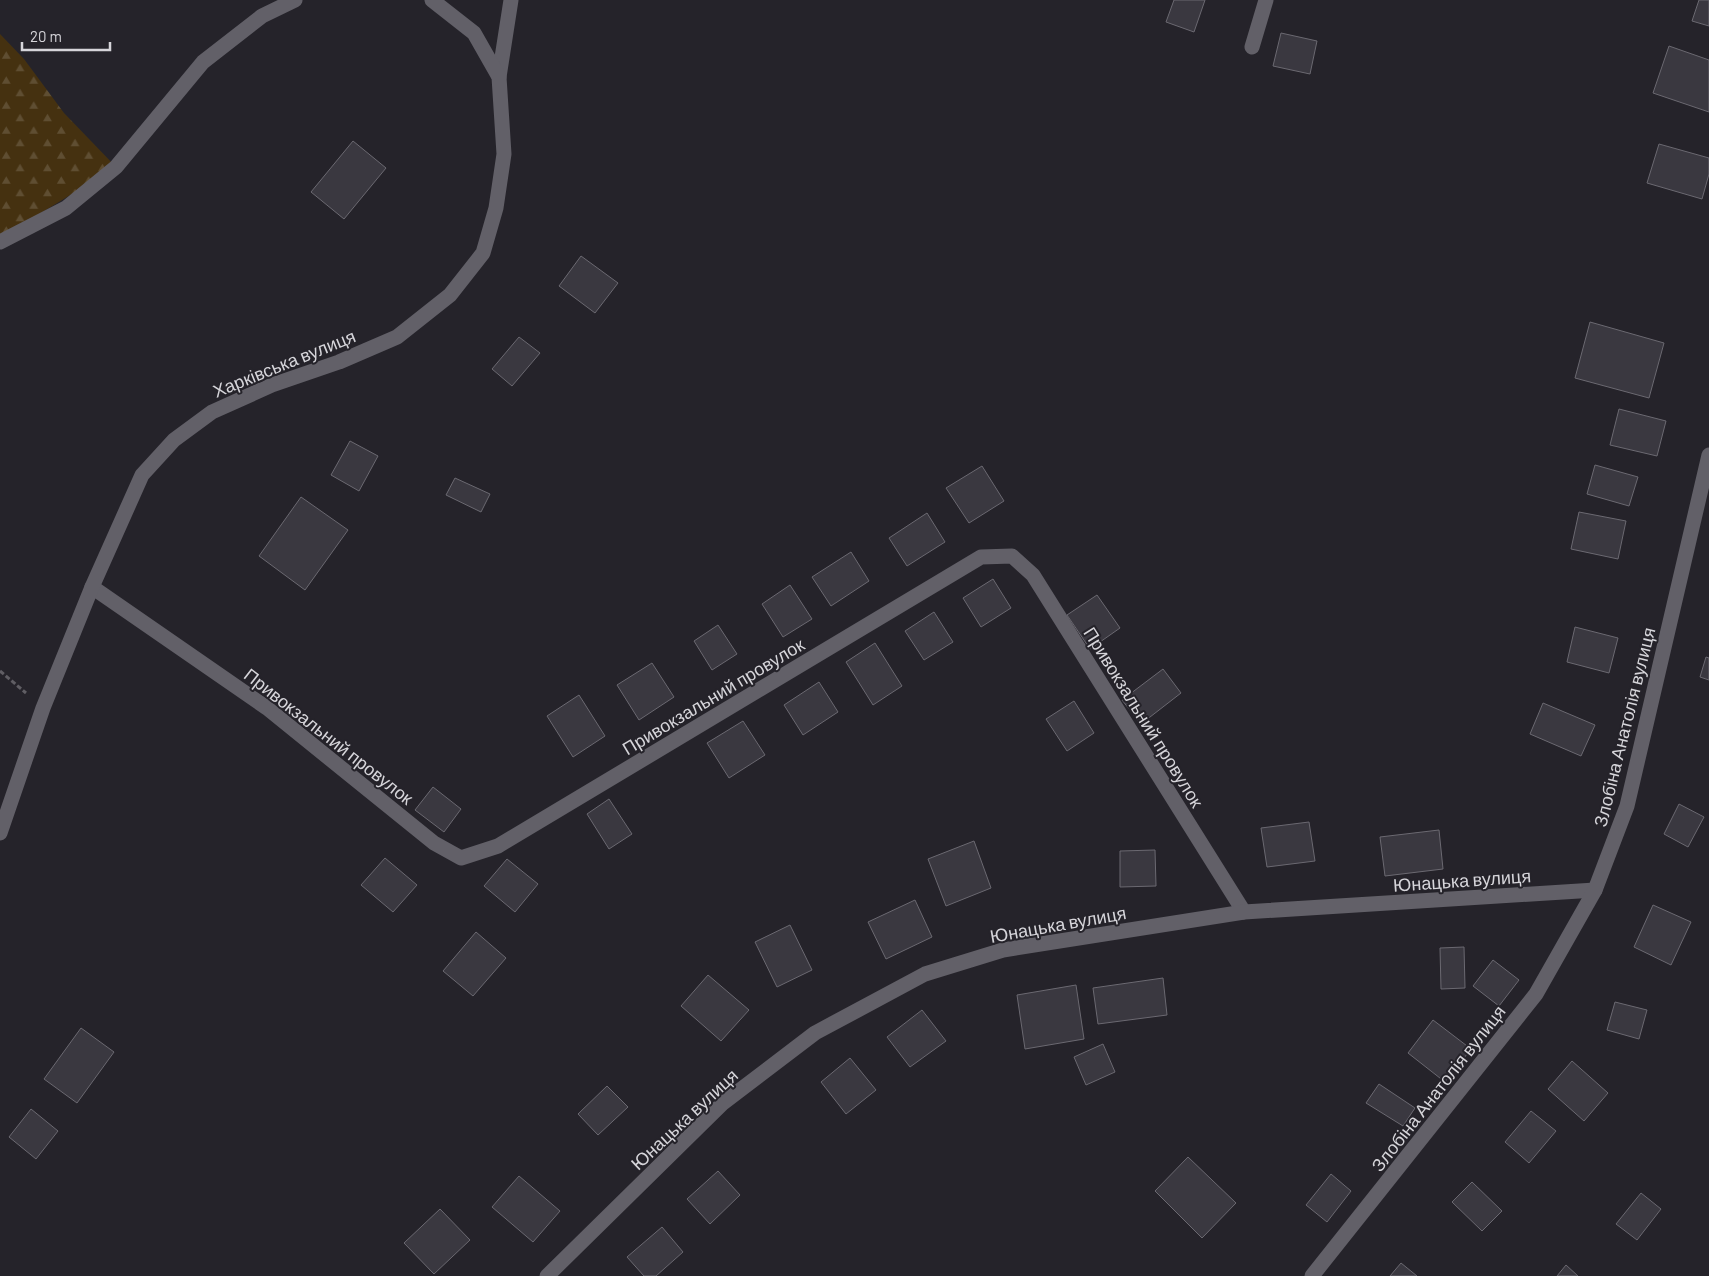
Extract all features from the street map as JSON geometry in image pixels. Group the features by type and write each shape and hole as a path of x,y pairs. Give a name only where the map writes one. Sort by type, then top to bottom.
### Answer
{"street":[{"path":"0,242 66,208 116,167 203,62 262,16 295,0"},
{"name":"Харківська вулиця","path":"432,0 474,33 499,77"},
{"name":"Харківська вулиця","path":"0,833 43,708 92,587 142,475 174,440 212,412 272,385 339,362 397,337 450,295 482,253 496,208 504,154 499,77 511,0"},
{"path":"1252,47 1266,0"},
{"name":"Злобіна Анатолія вулиця","path":"1312,1276 1536,994 1595,890 1627,806 1709,455"},
{"name":"Привокзальний провулок","path":"92,587 267,708 434,843 461,858 498,846 981,557 1012,556 1033,575 1244,912"},
{"name":"Юнацька вулиця","path":"547,1276 723,1103 815,1034 925,974 1003,950 1244,912 1595,890"}],"path":[{"path":"0,670 43,708"}],"green space":[{"path":"0,34 24,59 64,113 116,167 0,238"}],"building":[{"path":"1174,0 1205,0 1194,32 1166,22"},
{"path":"1699,0 1709,0 1709,26 1692,21"},
{"path":"1281,33 1317,41 1310,74 1273,66"},
{"path":"1669,46 1709,60 1709,112 1653,93"},
{"path":"353,141 386,168 344,219 311,192"},
{"path":"1659,144 1709,158 1709,174 1702,199 1647,183"},
{"path":"581,256 618,283 595,313 559,286"},
{"path":"1590,322 1664,343 1649,398 1575,378"},
{"path":"519,337 540,353 512,386 492,369"},
{"path":"1619,409 1666,421 1657,456 1610,445"},
{"path":"350,441 378,456 359,491 331,475"},
{"path":"1595,465 1638,477 1629,506 1587,494"},
{"path":"982,466 1004,501 969,523 946,488"},
{"path":"455,478 490,494 481,512 446,495"},
{"path":"301,497 348,530 305,590 259,556"},
{"path":"1579,512 1626,521 1618,559 1571,549"},
{"path":"927,513 945,542 907,566 889,538"},
{"path":"851,552 869,581 831,606 812,577"},
{"path":"993,579 1011,608 981,627 963,598"},
{"path":"790,585 812,619 783,637 762,604"},
{"path":"1097,595 1120,628 1090,649 1067,615"},
{"path":"934,612 953,642 924,660 905,631"},
{"path":"718,625 737,654 712,670 694,641"},
{"path":"1575,627 1618,638 1609,673 1567,662"},
{"path":"875,643 902,686 873,705 846,662"},
{"path":"1706,657 1709,658 1709,680 1700,677"},
{"path":"652,663 674,697 639,720 617,685"},
{"path":"1163,669 1181,693 1141,724 1122,700"},
{"path":"819,682 838,712 803,735 784,705"},
{"path":"579,695 605,736 573,757 547,716"},
{"path":"1074,701 1094,733 1067,751 1046,719"},
{"path":"1543,703 1595,725 1581,756 1530,734"},
{"path":"743,721 765,755 729,778 707,743"},
{"path":"433,787 461,809 444,832 415,810"},
{"path":"609,799 632,834 609,849 587,814"},
{"path":"1679,804 1704,817 1688,847 1664,834"},
{"path":"1309,822 1315,861 1267,867 1261,828"},
{"path":"1439,830 1443,869 1385,876 1380,837"},
{"path":"974,841 991,888 946,906 928,859"},
{"path":"1155,850 1156,886 1120,887 1120,851"},
{"path":"385,858 417,885 393,912 361,885"},
{"path":"507,859 538,884 515,912 484,886"},
{"path":"915,900 932,937 886,959 868,922"},
{"path":"1653,905 1691,922 1671,965 1634,947"},
{"path":"790,925 812,970 777,987 755,942"},
{"path":"476,932 506,958 473,996 443,971"},
{"path":"1464,947 1465,988 1441,989 1440,948"},
{"path":"1493,960 1519,980 1499,1006 1473,986"},
{"path":"708,975 749,1010 721,1041 681,1006"},
{"path":"1163,978 1167,1015 1098,1024 1093,988"},
{"path":"1076,985 1084,1039 1025,1049 1017,995"},
{"path":"1615,1002 1647,1010 1639,1039 1607,1030"},
{"path":"922,1010 946,1041 910,1067 887,1037"},
{"path":"1433,1020 1471,1049 1445,1082 1408,1053"},
{"path":"81,1028 114,1052 77,1103 44,1079"},
{"path":"1103,1044 1115,1072 1086,1085 1074,1057"},
{"path":"850,1058 876,1090 846,1114 821,1082"},
{"path":"1572,1061 1608,1093 1584,1121 1548,1089"},
{"path":"1379,1084 1415,1108 1403,1126 1366,1103"},
{"path":"607,1086 628,1107 598,1135 578,1114"},
{"path":"31,1109 58,1131 36,1159 9,1137"},
{"path":"1531,1111 1556,1131 1529,1163 1505,1142"},
{"path":"1188,1157 1236,1203 1202,1238 1155,1191"},
{"path":"718,1171 740,1195 710,1224 687,1199"},
{"path":"1331,1174 1351,1191 1327,1222 1306,1205"},
{"path":"519,1176 560,1211 533,1242 492,1207"},
{"path":"1472,1182 1502,1211 1482,1231 1452,1202"},
{"path":"1641,1193 1661,1209 1637,1240 1616,1224"},
{"path":"440,1209 470,1240 434,1274 404,1243"},
{"path":"662,1227 683,1252 656,1276 644,1276 627,1257"},
{"path":"1401,1263 1417,1276 1390,1276"},
{"path":"1566,1265 1578,1276 1557,1276"}]}
